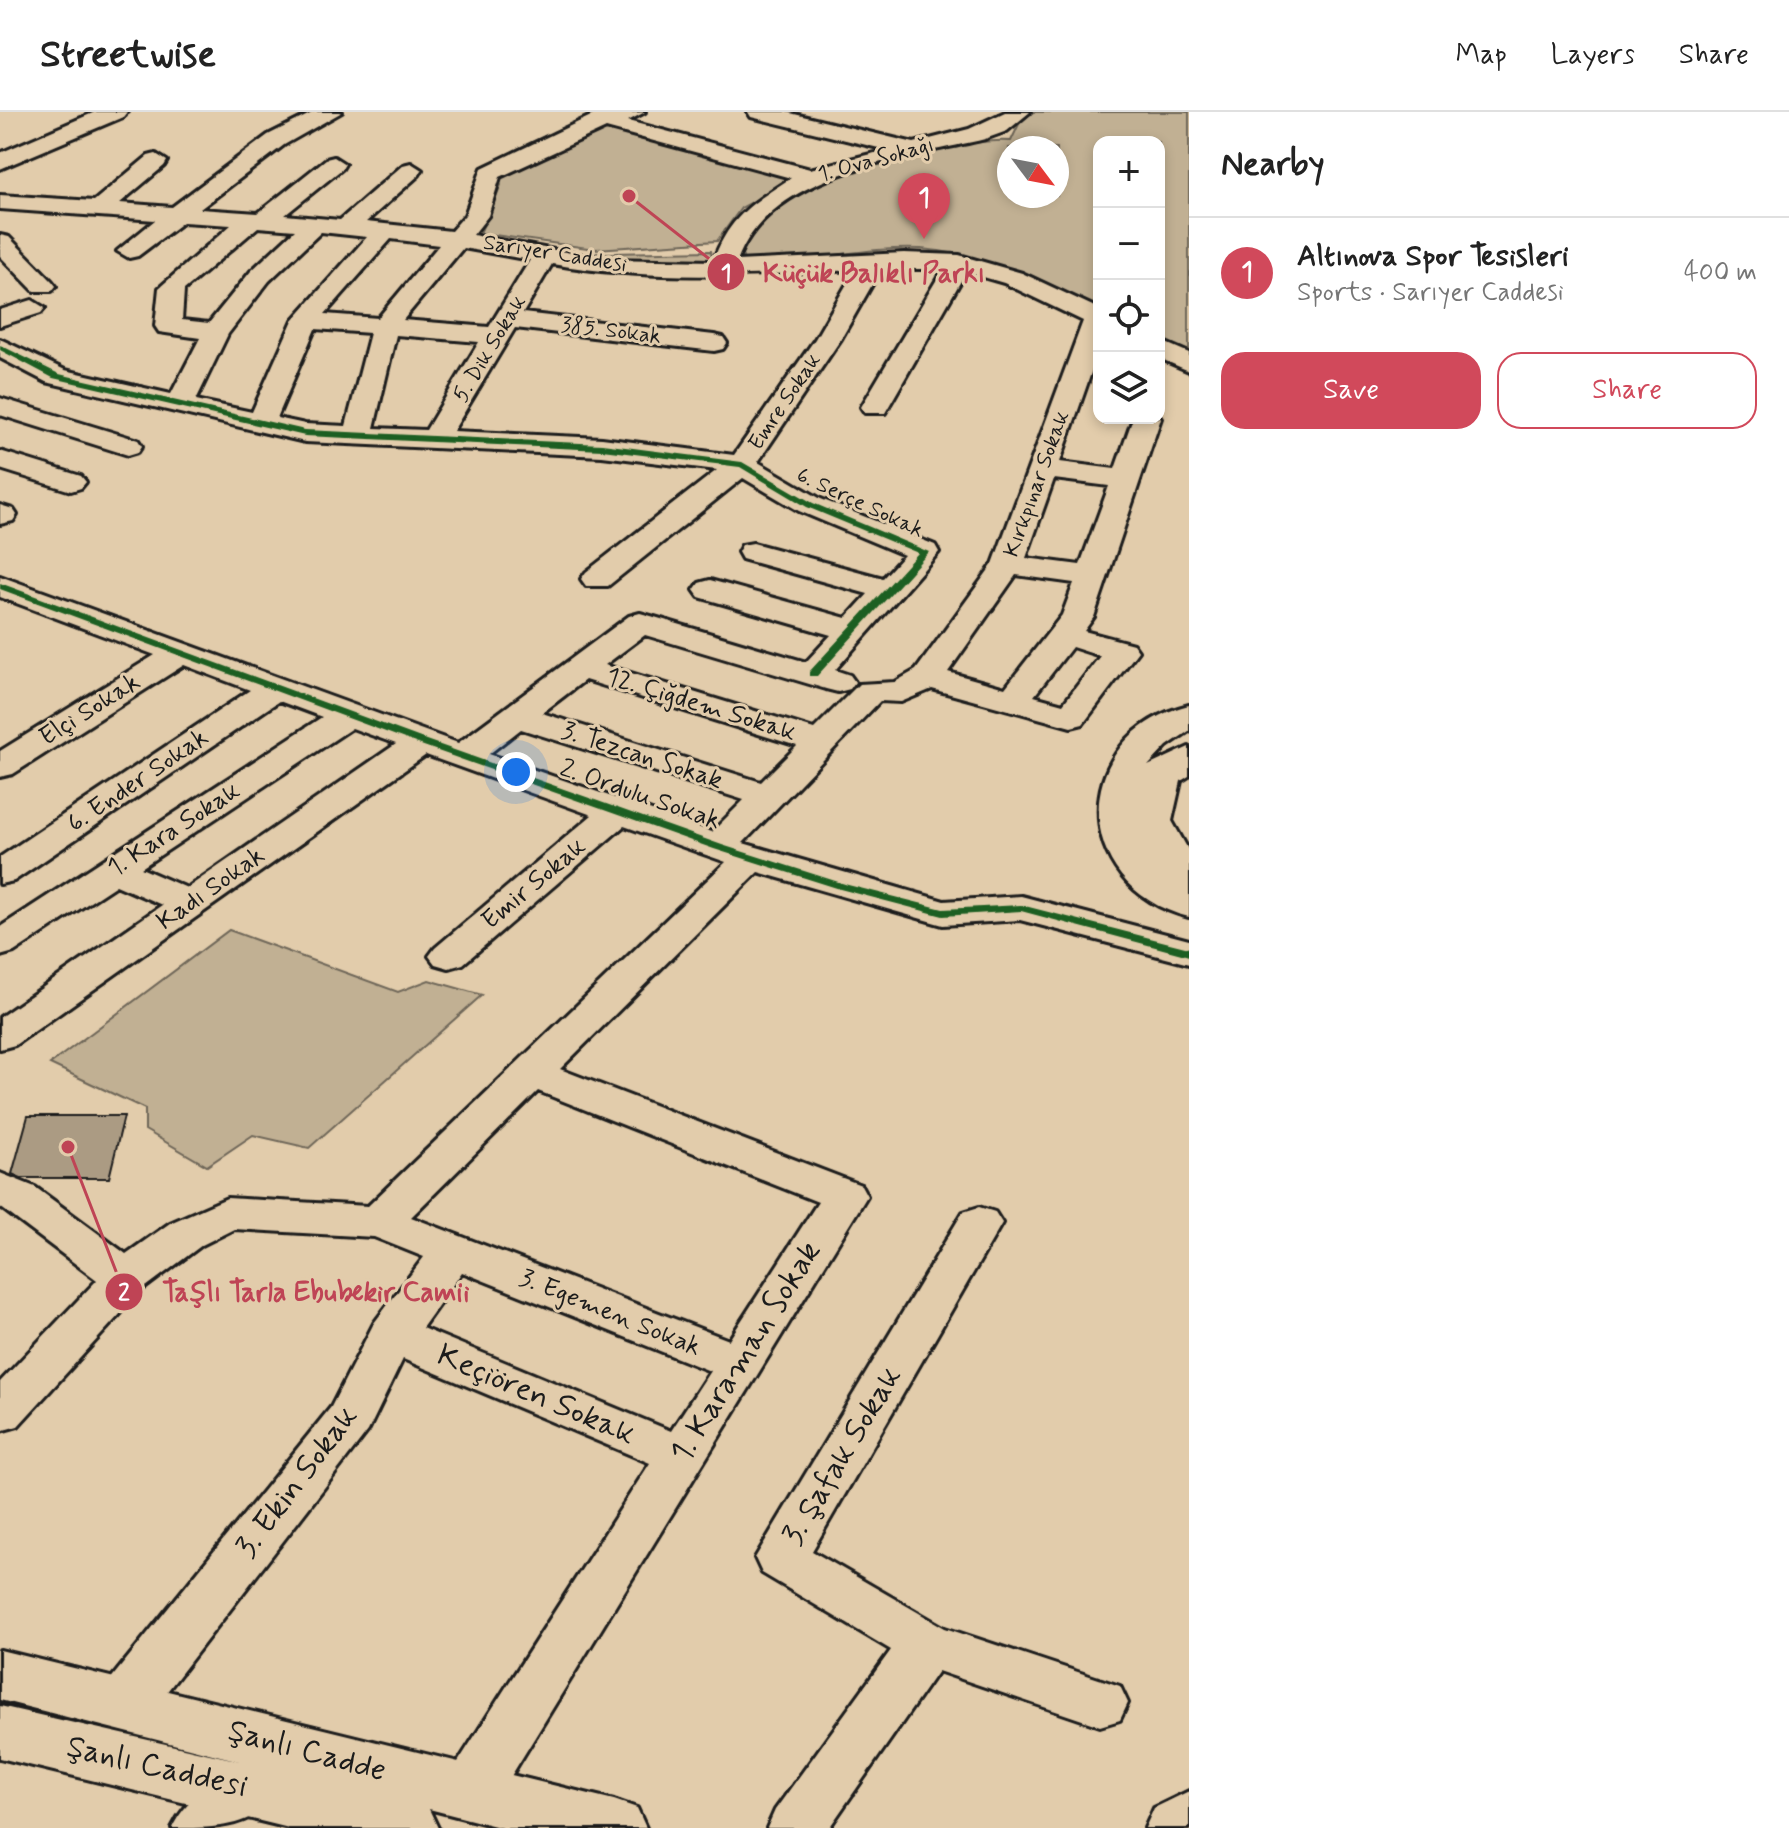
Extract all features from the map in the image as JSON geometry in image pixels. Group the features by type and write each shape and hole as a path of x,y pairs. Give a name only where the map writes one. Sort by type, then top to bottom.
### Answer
{"main road":[{"path":"2,160 115,112"},
{"path":"1189,716 1153,734 1126,766 1115,809 1125,849 1149,877 1189,904"},
{"path":"1189,759 1162,775 1152,821 1179,870 1189,876"},
{"name":"Şanlı Cadde","path":"0,1675 125,1703 469,1794 614,1828"},
{"name":"Şanlı Caddesi","path":"0,1732 406,1828"},
{"path":"1177,1828 1189,1819"}],"street":[{"path":"129,251 276,140 331,112"},
{"path":"570,112 810,176"},
{"path":"358,436 385,326 476,216 490,173 604,121 634,112"},
{"path":"759,112 914,149"},
{"name":"1. Ova Sokağı","path":"726,258 736,232 770,202 810,176 977,134 999,126 1019,112"},
{"path":"100,208 156,161"},
{"path":"216,332 168,326 172,288 334,164"},
{"path":"346,227 411,170"},
{"name":"Sarıyer Caddesi","path":"0,202 385,231 455,239 604,266 726,258 959,262 1013,278 1093,317"},
{"path":"180,404 216,332 260,276 315,224"},
{"path":"261,423 306,320 385,231"},
{"path":"0,242 38,297 0,318"},
{"path":"508,248 726,258"},
{"name":"5. Dik Sokak","path":"434,440 544,257"},
{"name":"Emre Sokak","path":"597,579 742,465 828,339 872,262"},
{"path":"875,407 959,262"},
{"name":"385. Sokak","path":"306,320 385,326 503,328 714,343"},
{"name":"Kırkpınar Sokak","path":"928,677 1008,565 1093,332"},
{"name":"6. Serçe Sokak","path":"0,347 56,376 305,433 602,447 742,465 810,505 924,552 813,674"},
{"path":"2,408 56,376 104,362"},
{"path":"2,408 128,446"},
{"path":"1013,701 1078,617 1145,424"},
{"path":"0,460 71,482"},
{"path":"1042,469 1127,479"},
{"path":"753,552 890,590"},
{"path":"1008,565 1093,576"},
{"name":"2. Ordulu Sokak","path":"0,586 422,742 735,852 943,913 1021,908 1189,952"},
{"path":"710,590 854,631"},
{"path":"463,756 640,623 871,691 901,692 928,677 1071,717 1121,651 1064,635"},
{"name":"Elçi Sokak","path":"0,766 181,653"},
{"name":"12. Çiğdem Sokak","path":"580,668 821,742"},
{"name":"6. Ender Sokak","path":"1,873 275,688"},
{"path":"379,1222 531,1073 735,852 768,796 871,691"},
{"name":"1. Kara Sokak","path":"0,944 349,715"},
{"name":"3. Tezcan Sokak","path":"516,716 768,796"},
{"name":"Kadı Sokak","path":"0,1036 422,742"},
{"name":"Emir Sokak","path":"449,956 619,811"},
{"path":"113,870 191,903"},
{"name":"1. Karaman Sokak","path":"469,1794 845,1196 531,1073"},
{"path":"6,1201 126,1278"},
{"name":"3. Egemen Sokak","path":"0,1413 126,1278 186,1234 227,1213 379,1222 738,1363"},
{"name":"3. Şafak Sokak","path":"926,1644 781,1558 979,1223"},
{"name":"3. Ekin Sokak","path":"125,1703 350,1418 391,1335 453,1251"},
{"name":"Keçiören Sokak","path":"391,1335 680,1455"},
{"path":"796,1828 926,1644 1100,1703"},
{"path":"201,1828 251,1789"}],"shaded area":[{"path":"1032,112 1189,112 1189,352 1165,342 1165,136 1093,136 1093,308 1013,272 945,252 899,249 766,262 744,261 741,250 757,228 797,196 820,184 869,166 977,142 997,141 997,208 1069,208 1069,136 1013,136 1019,124"},
{"path":"599,125 798,177 741,208 717,241 595,249 480,233 501,185 498,173"},
{"path":"711,251 713,264 622,262 560,254"},
{"path":"229,930 398,992 429,980 482,995 309,1148 253,1135 207,1166 145,1130 145,1109 50,1064"}],"building":[{"path":"28,1116 124,1116 109,1178 21,1178 12,1174"}],"cycle path":[{"path":"0,347 56,376 305,433 602,447 742,465 810,505 924,552 813,674"},
{"path":"0,586 422,742 718,847 844,887 943,913 1021,908 1189,952"}],"place":[{"name":"Küçük Balıklı Parkı","path":"629,196"},
{"name":"Altınova Spor Tesisleri","path":"924,239"},
{"name":"Taşlı Tarla Ebubekir Camii","path":"68,1147"}]}
